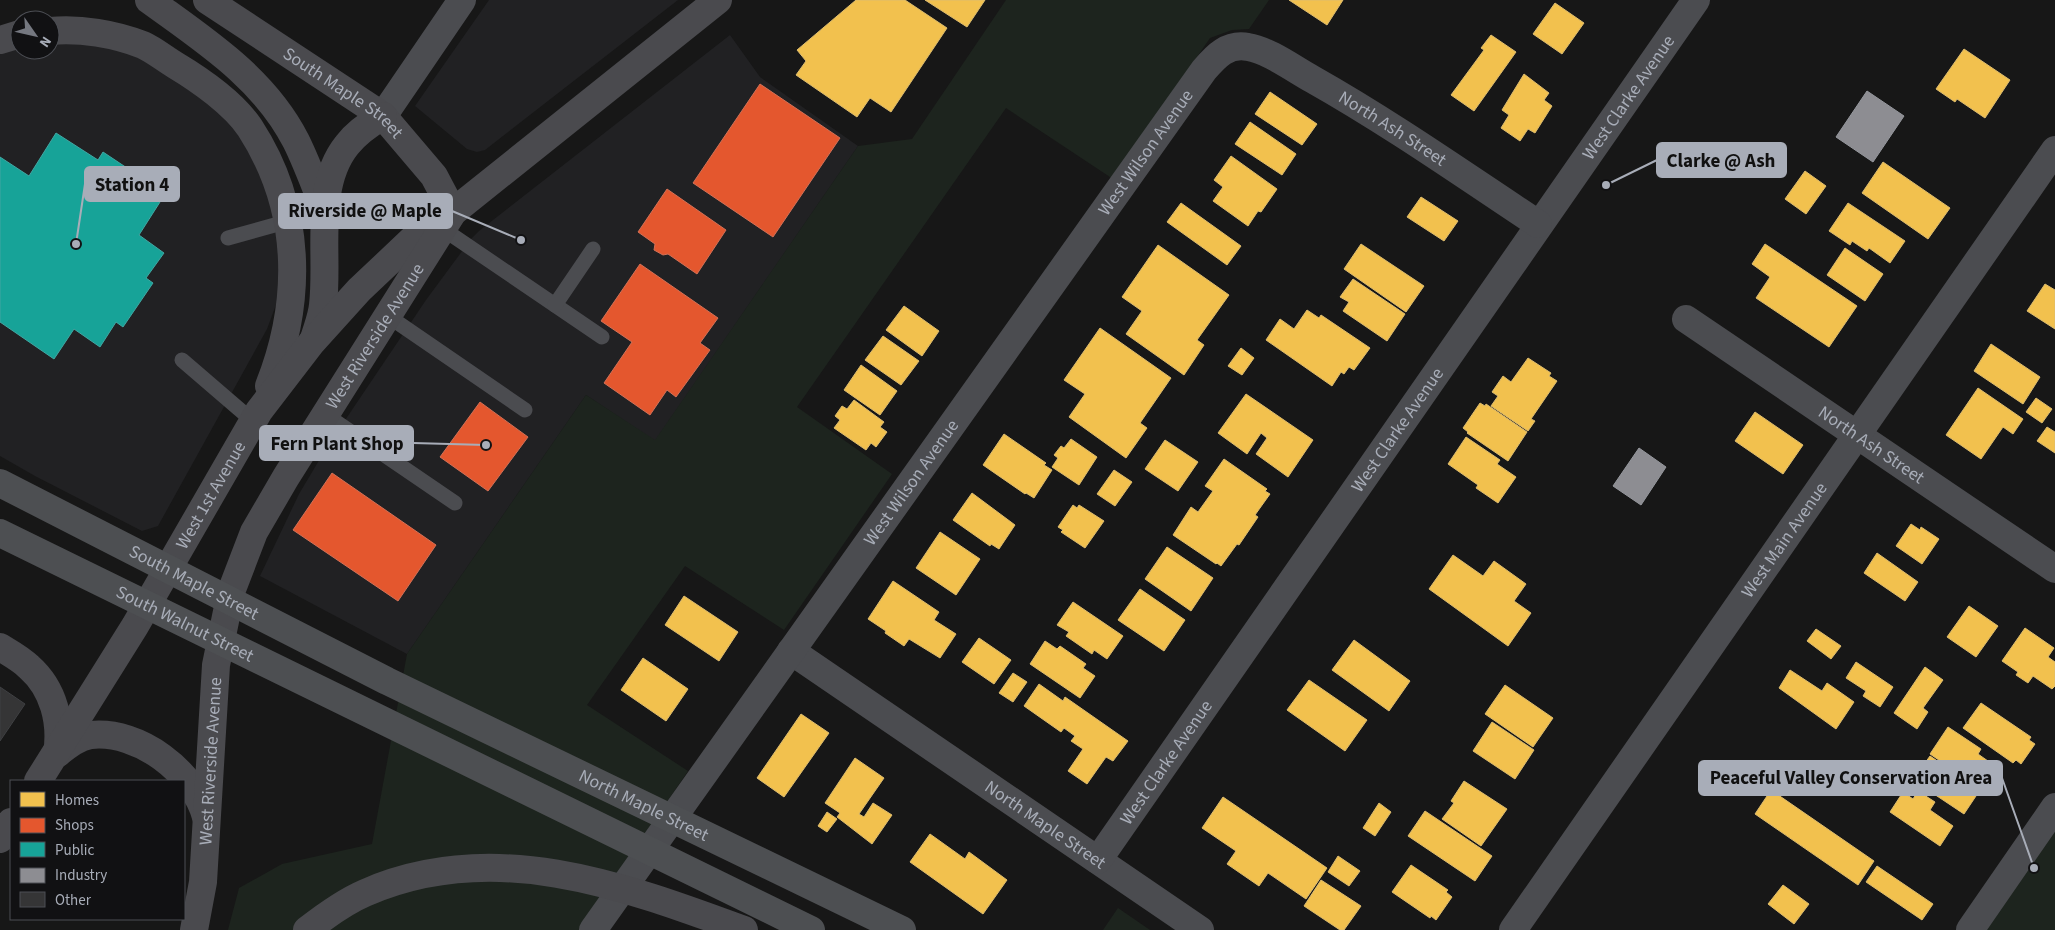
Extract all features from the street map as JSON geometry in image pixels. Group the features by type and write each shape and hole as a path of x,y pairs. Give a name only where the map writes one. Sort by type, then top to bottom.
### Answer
{"main road":[{"path":"149,0 235,64 260,89 295,140 325,211"},
{"name":"South Maple Street","path":"207,0 383,116 434,176 448,221"},
{"name":"West Riverside Avenue","path":"194,930 203,882 216,665 223,626 239,567 254,532 286,477 448,221 718,0"},
{"path":"60,30 71,29 117,37 144,46 188,73 220,96 249,127 271,167 284,198 289,221 292,272 286,329 276,368 256,416"},
{"name":"West 1st Avenue","path":"312,342 323,306 325,211 333,170 346,146 362,129 383,116"},
{"name":"West 1st Avenue","path":"39,780 135,626 256,416 312,342 394,254 414,238 448,221"},
{"name":"South Maple Street","path":"0,483 386,681"},
{"name":"South Walnut Street","path":"0,533 370,716 811,930"},
{"path":"0,647 30,667 42,682 53,702 58,719 59,734 56,754"},
{"name":"North Maple Street","path":"386,681 902,930"},
{"path":"56,754 70,743 90,735 119,738 137,744 158,756 185,780"},
{"path":"185,780 197,796 207,820"},
{"path":"0,839 10,824"},
{"path":"307,930 331,912 355,898 391,883 454,868 481,866 580,877 691,910 744,930"}],"street":[{"name":"West 1st Avenue","path":"383,116 462,0"},
{"name":"West Clarke Avenue","path":"1098,860 1538,224 1696,0"},
{"name":"North Ash Street","path":"1238,46 1258,50 1345,97 1538,224"},
{"name":"West Wilson Avenue","path":"593,930 1204,70 1220,52 1238,46"},
{"name":"West Main Avenue","path":"1513,930 2055,150"},
{"name":"North Ash Street","path":"1686,319 2055,570"},
{"name":"North Maple Street","path":"791,652 1200,930"},
{"path":"1970,930 2055,807"}],"lane":[{"path":"228,238 325,211"},
{"path":"448,221 554,305 602,336"},
{"path":"554,305 593,249"},
{"path":"388,316 525,410"},
{"path":"182,360 256,416"},
{"path":"326,415 455,503"}],"shaded area":[{"path":"489,0 678,0 485,150 477,152 467,149 415,106"},
{"path":"1006,0 1269,0 1249,29 1232,30 1210,38 1113,179 1006,108 797,407 892,474 784,630 685,566 587,705 688,771 580,930 228,930 239,888 282,864 372,844 407,654 586,395 655,440 858,146 912,139"},
{"path":"730,35 760,77 858,146 655,441 586,395 407,654 260,576 299,494 327,447 426,300 471,239"},
{"path":"60,41 75,41 134,52 221,107 271,188 284,260 277,302 267,329 158,526 142,531 0,456 0,52 10,49 10,60 60,60"},
{"path":"2055,807 2055,930 1970,930"},
{"path":"1118,908 1150,930 1103,930"}],"building: Homes":[{"path":"856,0 905,0 947,28 891,112 870,98 857,117 796,75 806,61 797,50"},
{"path":"925,0 985,0 967,27"},
{"path":"1289,0 1343,0 1327,25"},
{"path":"1555,3 1584,23 1562,54 1533,34"},
{"path":"1491,35 1516,52 1474,111 1451,95 1484,50 1481,48"},
{"path":"1964,49 2010,80 1985,118 1957,99 1955,102 1936,89"},
{"path":"1524,74 1549,93 1544,100 1552,106 1535,133 1528,129 1520,141 1501,128 1509,115 1502,110"},
{"path":"1270,92 1317,124 1302,145 1255,114"},
{"path":"1250,122 1296,154 1282,175 1235,144"},
{"path":"1231,156 1277,189 1261,212 1258,211 1248,226 1213,201 1223,187 1214,180"},
{"path":"1883,162 1950,208 1928,239 1862,193"},
{"path":"1805,171 1826,186 1806,214 1785,199"},
{"path":"1421,197 1458,221 1444,241 1407,217"},
{"path":"1181,203 1241,246 1227,265 1167,222"},
{"path":"1848,203 1905,241 1890,263 1869,248 1867,251 1852,241 1850,245 1829,231"},
{"path":"1361,244 1424,286 1406,312 1344,269"},
{"path":"1765,244 1857,306 1829,347 1756,298 1770,277 1752,264"},
{"path":"1158,245 1229,295 1197,340 1204,345 1184,375 1126,334 1142,311 1122,297"},
{"path":"1845,248 1883,274 1865,301 1827,275"},
{"path":"1353,279 1405,314 1387,341 1343,311 1349,302 1340,297"},
{"path":"2045,284 2055,290 2055,329 2027,311"},
{"path":"904,306 939,331 922,356 886,330"},
{"path":"1307,310 1319,318 1321,315 1370,348 1354,370 1349,367 1344,374 1341,372 1332,386 1266,340 1280,319 1294,329"},
{"path":"1100,328 1171,378 1140,423 1147,428 1126,458 1069,417 1085,394 1064,380"},
{"path":"883,336 919,361 901,385 865,360"},
{"path":"1991,344 2040,377 2023,404 1974,371"},
{"path":"1241,348 1254,358 1242,375 1228,366"},
{"path":"1528,358 1551,373 1549,376 1557,381 1531,419 1535,421 1528,431 1491,406 1498,396 1492,392 1503,376 1511,382"},
{"path":"861,365 897,391 880,415 844,390"},
{"path":"1978,388 2023,419 2013,434 2003,427 1981,459 1946,435"},
{"path":"1246,394 1313,440 1288,477 1256,454 1267,438 1261,433 1247,454 1218,433"},
{"path":"2036,398 2052,409 2042,423 2026,412"},
{"path":"854,400 884,422 880,427 887,432 876,447 871,443 866,450 834,428 840,420 835,416 842,406 847,409"},
{"path":"1480,403 1485,406 1486,404 1527,432 1508,461 1467,433 1463,428"},
{"path":"1755,412 1803,445 1783,474 1735,441"},
{"path":"2047,427 2055,432 2055,453 2037,441"},
{"path":"1004,434 1046,463 1044,465 1052,470 1034,498 1025,494 983,465"},
{"path":"1466,437 1500,460 1497,464 1516,477 1498,503 1476,488 1478,485 1448,464"},
{"path":"1071,439 1097,457 1079,485 1052,467 1058,458 1054,455 1061,446 1064,448"},
{"path":"1165,440 1198,462 1178,491 1145,469"},
{"path":"1224,459 1267,489 1265,491 1270,494 1255,515 1258,517 1239,545 1237,544 1221,566 1173,535 1191,507 1198,512 1213,491 1205,486"},
{"path":"1114,470 1132,482 1115,506 1097,494"},
{"path":"972,493 1015,525 999,549 991,544 990,546 953,520"},
{"path":"1073,505 1077,508 1079,505 1104,521 1085,548 1061,532 1063,530 1058,527"},
{"path":"1911,524 1920,530 1921,527 1939,539 1922,564 1896,546"},
{"path":"940,532 980,559 956,595 916,568"},
{"path":"1167,547 1213,578 1191,611 1145,579"},
{"path":"1877,553 1918,582 1905,601 1864,573"},
{"path":"1453,555 1483,576 1494,561 1526,584 1514,601 1531,613 1508,646 1429,589"},
{"path":"893,581 939,612 934,620 956,634 940,658 909,639 904,646 868,619"},
{"path":"1140,589 1185,620 1164,651 1118,620"},
{"path":"684,596 738,632 719,661 665,625"},
{"path":"1073,602 1123,636 1107,659 1094,650 1092,654 1066,636 1069,632 1057,625"},
{"path":"1969,606 1998,626 1976,657 1947,637"},
{"path":"2025,628 2054,648 2048,657 2055,662 2055,686 2052,689 2033,676 2028,683 2016,675 2018,672 2002,661"},
{"path":"1816,629 1841,646 1831,659 1807,641"},
{"path":"979,638 1011,660 994,684 962,662"},
{"path":"1354,640 1410,681 1389,711 1332,670"},
{"path":"1045,641 1057,649 1060,646 1086,664 1083,668 1095,676 1080,698 1030,664"},
{"path":"643,658 688,689 666,721 621,690"},
{"path":"1856,662 1893,687 1880,707 1863,696 1866,691 1846,678"},
{"path":"1925,667 1943,680 1923,708 1928,712 1917,729 1894,713"},
{"path":"1790,670 1822,691 1827,683 1854,702 1836,729 1779,688"},
{"path":"1013,673 1027,682 1013,702 999,693"},
{"path":"1309,680 1367,720 1345,751 1287,710"},
{"path":"1039,684 1063,701 1065,697 1128,741 1113,761 1106,757 1087,784 1068,771 1083,749 1071,741 1075,736 1064,728 1061,732 1024,706"},
{"path":"1505,685 1553,718 1533,747 1485,714"},
{"path":"1981,703 2031,737 2029,740 2035,744 2021,764 2016,760 2013,763 1963,728"},
{"path":"801,714 829,733 784,797 757,778"},
{"path":"1492,722 1534,750 1515,779 1473,751"},
{"path":"1948,727 1981,749 1978,754 1995,766 1980,788 1930,754"},
{"path":"1930,756 1980,790 1964,814 1913,780"},
{"path":"855,758 884,778 859,814 864,817 873,803 892,815 872,844 837,817 840,813 825,803"},
{"path":"1464,781 1507,809 1481,846 1442,819 1454,803 1451,801"},
{"path":"1771,790 1874,861 1858,885 1755,814"},
{"path":"1918,791 1935,802 1930,810 1953,826 1940,846 1890,812 1903,792 1913,799"},
{"path":"1223,797 1327,868 1306,899 1268,873 1259,886 1227,864 1236,851 1202,828"},
{"path":"1379,803 1391,812 1375,836 1363,828"},
{"path":"1425,811 1492,856 1475,881 1408,836"},
{"path":"827,812 837,819 827,832 818,826"},
{"path":"930,834 965,859 969,852 1007,880 983,914 910,862"},
{"path":"1338,856 1360,871 1349,886 1328,872"},
{"path":"1411,865 1448,890 1446,892 1452,897 1436,920 1431,916 1430,918 1392,892"},
{"path":"1877,866 1933,904 1922,920 1866,882"},
{"path":"1321,880 1361,906 1344,930 1340,930 1304,906"},
{"path":"1783,885 1809,904 1794,924 1768,904"}],"building: Shops":[{"path":"760,84 840,138 773,237 693,183"},
{"path":"667,189 726,230 697,274 668,254 663,255 654,250 655,244 638,232"},
{"path":"640,264 718,318 700,343 710,350 676,397 667,390 650,415 604,383 632,342 601,321"},
{"path":"480,402 528,437 488,491 440,457"},
{"path":"332,473 436,545 398,601 293,530"}],"building: Public":[{"path":"56,133 98,160 103,152 133,172 128,181 160,202 139,235 164,253 146,278 153,283 123,327 116,322 100,347 74,329 54,359 0,322 0,157 29,176"}],"building: Industry":[{"path":"1867,91 1904,116 1873,162 1836,137"},
{"path":"1639,448 1666,467 1641,505 1613,486"}],"building: Other":[{"path":"0,687 25,704 0,741"}],"place":[{"name":"Clarke @ Ash","path":"1606,185"},
{"name":"Riverside @ Maple","path":"521,240"},
{"name":"Station 4","path":"76,244"},
{"name":"Fern Plant Shop","path":"486,445"},
{"name":"Peaceful Valley Conservation Area","path":"2034,868"}]}
